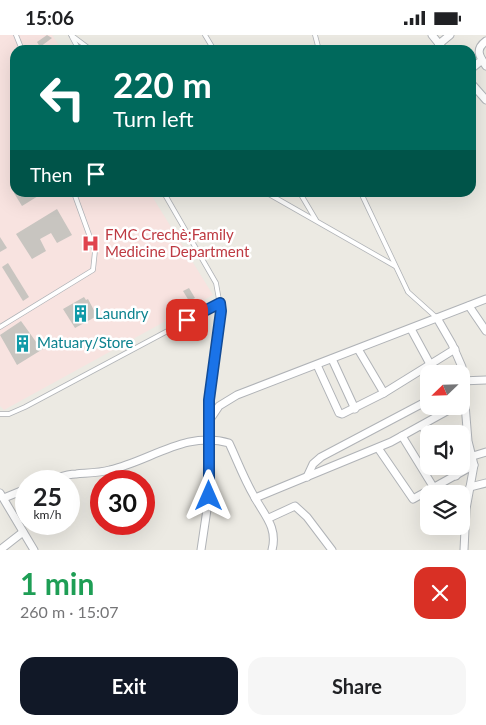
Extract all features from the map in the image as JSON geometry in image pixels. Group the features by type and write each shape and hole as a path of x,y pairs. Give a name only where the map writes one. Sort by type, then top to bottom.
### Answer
{"street":[{"path":"432,35 439,44 450,35"},
{"path":"484,63 479,51 480,45 486,41"},
{"path":"476,89 486,100"},
{"path":"201,550 209,496 209,421 219,406 237,395 486,299"},
{"path":"469,306 486,331"},
{"path":"437,318 455,349 461,365"},
{"path":"411,329 430,364"},
{"path":"358,349 384,393"},
{"path":"317,365 339,413 347,414 455,349"},
{"path":"332,359 355,409"},
{"path":"470,380 486,379"},
{"path":"307,477 308,470 321,457 420,404"},
{"path":"424,425 441,415"},
{"path":"465,415 474,465 470,487 486,483"},
{"path":"255,498 378,447 420,427"},
{"path":"402,436 432,485"},
{"path":"80,473 111,470 156,455 186,441 209,440 229,443 255,498 269,518 274,533 272,550"},
{"path":"378,447 413,499 420,495"},
{"path":"473,456 486,452"},
{"path":"440,485 474,465"},
{"path":"15,492 2,495 15,518"},
{"path":"269,518 295,506 308,517 332,550"},
{"path":"0,550 19,535"},
{"path":"25,535 34,550"},
{"path":"464,535 464,550"},
{"path":"10,550 12,540"}],"lane":[{"path":"70,35 84,45"},
{"path":"0,327 93,271 95,251 75,197"},
{"path":"166,197 210,270 216,283 220,303 221,311 209,400 209,421"},
{"path":"274,197 395,266"},
{"path":"302,197 317,222"},
{"path":"363,197 408,292 437,318"},
{"path":"0,414 9,414 25,407 220,303"}],"shaded area":[{"name":"FMC Crechè;Family Medicine Department","path":"0,35 52,35 59,45 10,45 10,197 152,197 213,295 4,410 0,406"}],"building":[{"path":"47,35 52,38 43,45 39,45 37,42"},
{"path":"16,197 37,197 22,206"},
{"path":"57,209 72,235 57,243 51,233 40,239 46,251 32,259 16,234"},
{"path":"0,237 7,248 0,252"},
{"path":"8,263 29,297 23,301 2,267"},
{"path":"189,288 195,298 189,301 183,291"},
{"name":"Laundry","path":"84,297 86,300 88,299 97,316 75,328 63,309"},
{"path":"21,321 39,346 48,340 51,344 17,365 0,335"}],"place":[{"name":"FMC Crechè;Family Medicine Department","path":"91,244"},
{"name":"Laundry","path":"81,314"},
{"name":"Matuary/Store","path":"23,343"}],"route":[{"path":"187,320 220,303 221,311 209,400 209,496"}]}
